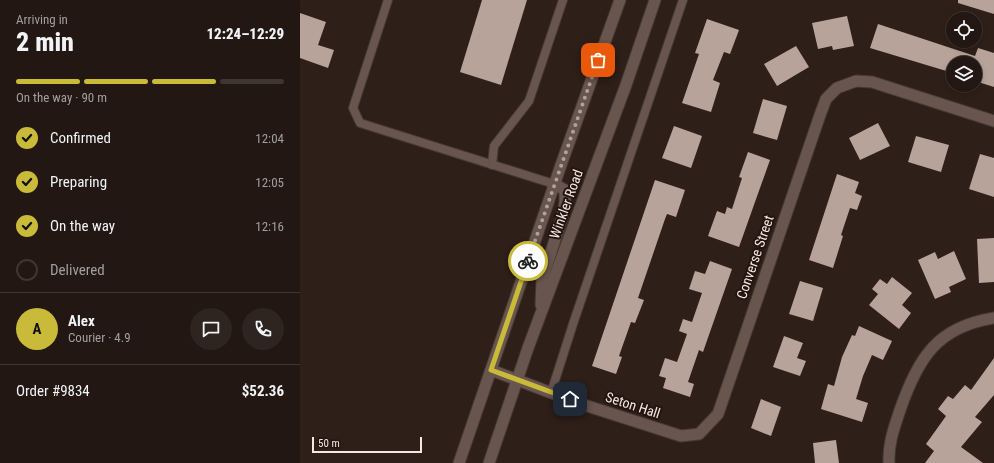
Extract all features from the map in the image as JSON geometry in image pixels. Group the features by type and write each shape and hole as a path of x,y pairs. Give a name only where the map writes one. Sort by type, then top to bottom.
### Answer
{"street":[{"name":"Winkler Road","path":"459,463 554,184 620,0"},
{"name":"Winkler Road","path":"489,463 517,381 626,85 655,0"},
{"name":"Converse Street","path":"698,434 718,414 826,99 837,88 856,81 872,82 994,121"},
{"path":"541,315 542,280 562,218 565,202 565,190 554,184"},
{"path":"889,463 888,451 891,435 914,372 923,358 934,345 947,334 973,322 994,318"},
{"name":"Seton Hall","path":"491,370 517,381 681,436 698,434"}],"lane":[{"path":"388,0 353,108 360,123 554,184"},
{"path":"492,165 494,146 529,101 563,0"},
{"path":"551,392 683,0"}],"building":[{"path":"482,0 527,0 501,85 460,72"},
{"path":"958,0 994,0 994,14 958,3"},
{"path":"300,13 326,22 318,45 334,50 328,68 300,58"},
{"path":"847,16 854,46 833,50 832,46 818,49 812,23"},
{"path":"707,19 739,30 730,54 724,52 713,80 720,83 711,112 682,103 699,54 695,53"},
{"path":"878,24 946,46 946,48 951,48 975,56 946,56 946,71 870,48"},
{"path":"796,46 809,67 777,86 764,64"},
{"path":"978,48 994,53 994,87 982,83 982,56 975,56"},
{"path":"763,99 787,106 777,140 753,133"},
{"path":"878,123 890,146 860,160 849,138"},
{"path":"674,126 702,136 691,168 662,158"},
{"path":"916,136 949,145 941,172 908,162"},
{"path":"748,152 770,160 739,247 708,236 717,211 725,214 727,207 732,209 742,178 739,177"},
{"path":"980,154 994,158 994,197 969,189"},
{"path":"837,174 859,182 855,193 862,196 857,210 850,208 841,235 843,236 833,268 809,260"},
{"path":"655,180 685,190 676,217 667,214 665,219 638,298 644,300 635,323 631,322 619,356 622,357 616,374 592,366"},
{"path":"994,238 994,282 979,283 977,239"},
{"path":"954,251 966,279 949,287 951,292 935,299 918,260 935,252 938,259"},
{"path":"710,261 732,269 703,352 699,350 688,382 694,384 690,397 663,388 666,378 659,376 665,358 677,362 687,334 679,331 683,319 692,322 702,293 689,289 695,271 705,274"},
{"path":"892,277 912,293 902,305 911,313 899,329 869,305 878,294 872,289 880,279 887,284"},
{"path":"800,281 823,288 813,321 789,314"},
{"path":"859,326 892,341 883,360 872,355 863,376 856,399 868,403 862,422 821,409 828,384 834,386 842,357 852,335 855,336"},
{"path":"784,336 803,343 797,358 806,361 800,376 773,367"},
{"path":"994,358 994,395 975,417 982,422 961,447 983,463 925,463 934,451 926,444 946,416 938,409 948,396 953,399 965,385 971,390"},
{"path":"761,399 781,407 771,436 751,428"},
{"path":"836,440 839,463 815,463 813,443"}],"way so far":[{"path":"528,261 598,60"}],"route":[{"path":"528,261 491,370 517,381 570,399"}]}
